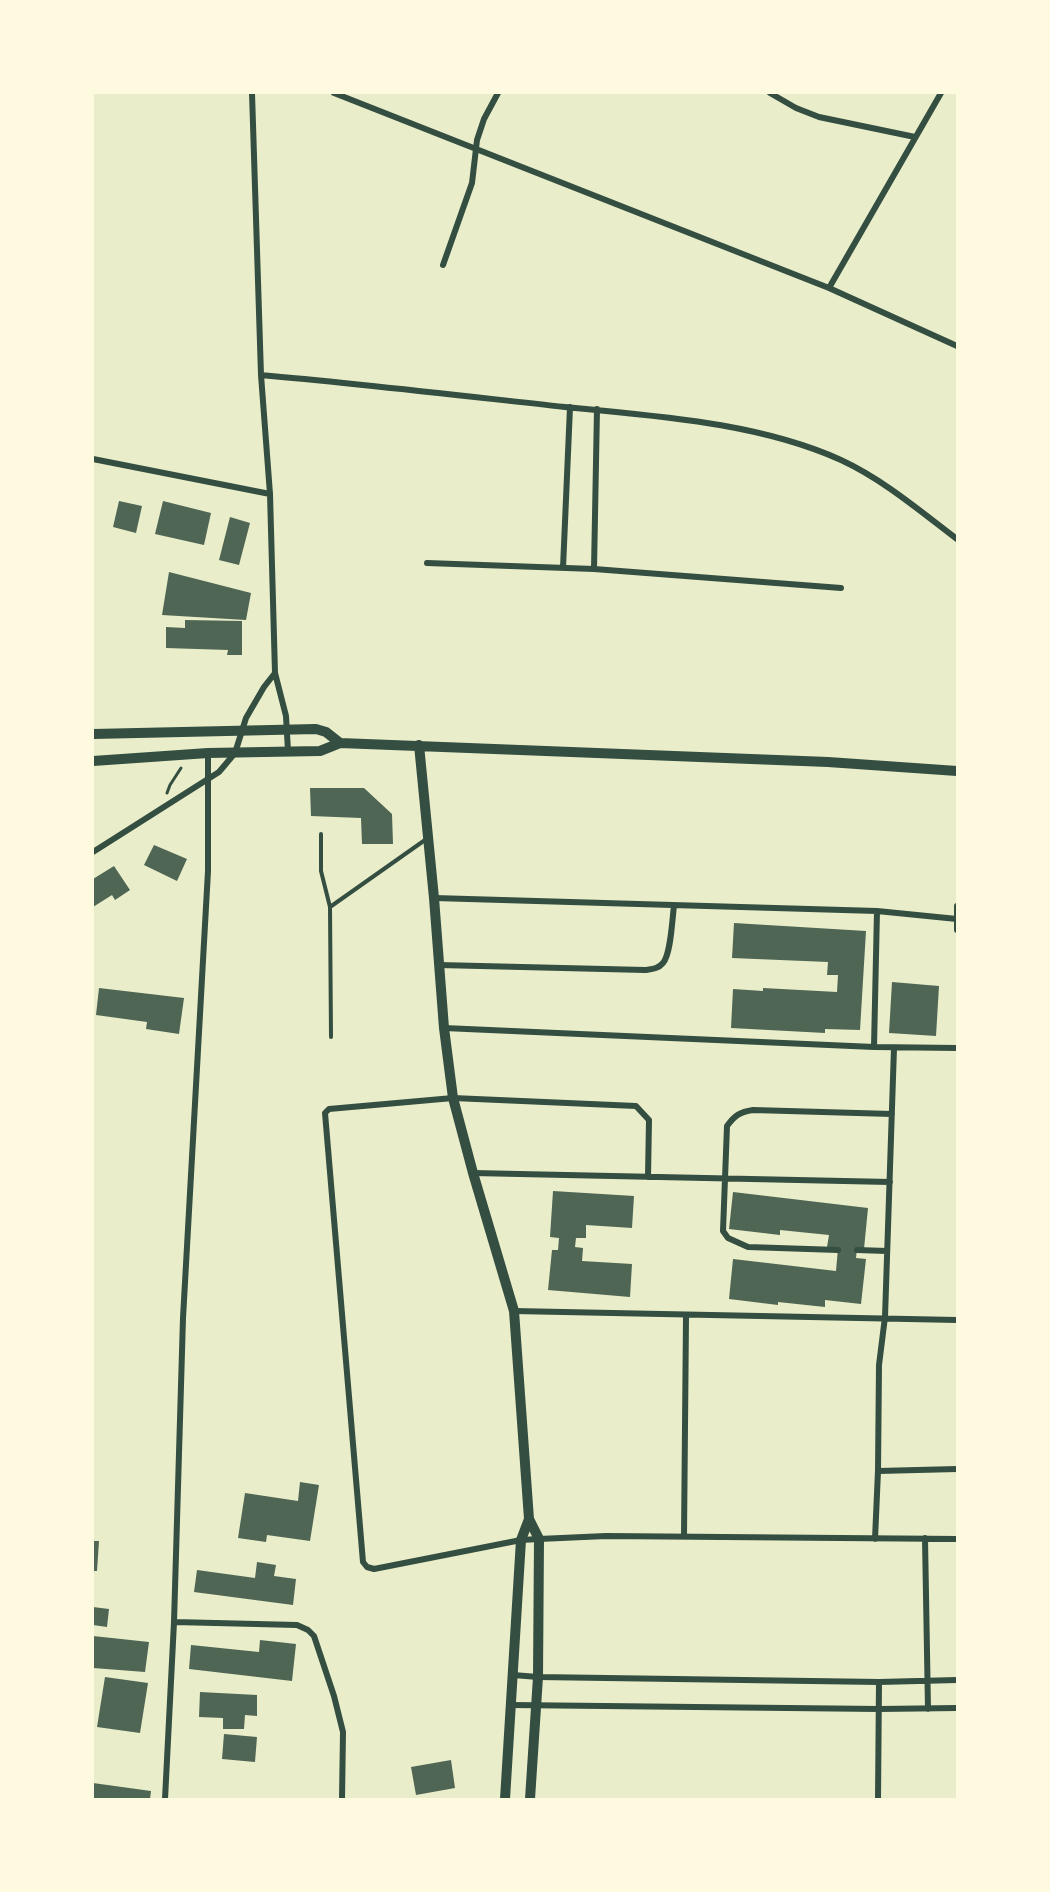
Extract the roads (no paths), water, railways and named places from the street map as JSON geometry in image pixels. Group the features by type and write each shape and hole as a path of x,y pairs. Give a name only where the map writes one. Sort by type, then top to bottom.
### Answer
{"street":[{"path":"252,93 261,375 270,494 275,673 284,702 288,752"},
{"path":"334,93 829,288 957,346"},
{"path":"443,265 467,200 477,151 477,140 484,119 498,93"},
{"path":"770,93 796,108 819,117 915,137"},
{"path":"829,288 941,93"},
{"path":"261,375 597,409 686,420 776,438 841,460 896,492 957,539"},
{"path":"563,568 570,407"},
{"path":"594,569 597,409"},
{"path":"93,459 270,494"},
{"path":"427,563 594,569 842,588"},
{"path":"93,852 219,772 235,753 240,731 264,687 275,673"},
{"path":"93,734 321,730 340,743"},
{"path":"93,761 208,753 321,751 340,743 418,744 828,762 957,771"},
{"path":"418,744 434,898 444,1028 453,1098 514,1311 529,1519 539,1539 537,1706 530,1799"},
{"path":"165,1799 174,1622 183,1318 208,871 208,753"},
{"path":"434,898 877,911 957,919"},
{"path":"439,965 656,969 664,962 667,955 674,906"},
{"path":"957,906 957,930"},
{"path":"874,1047 877,911"},
{"path":"444,1028 894,1048 957,1048"},
{"path":"875,1539 879,1365 885,1317 894,1048"},
{"path":"648,1177 648,1120 636,1106 453,1098 329,1109 325,1113 363,1562 367,1568 374,1569 521,1540 539,1539 606,1536 957,1539"},
{"path":"838,1250 748,1247 728,1238 723,1231 727,1126 734,1116 753,1110 892,1114"},
{"path":"473,1173 890,1182"},
{"path":"857,1250 887,1251"},
{"path":"514,1311 957,1320"},
{"path":"684,1536 686,1316"},
{"path":"878,1471 957,1469"},
{"path":"505,1799 521,1540 529,1519"},
{"path":"925,1538 928,1708"},
{"path":"174,1622 297,1625 314,1636 343,1732 342,1799"},
{"path":"513,1675 879,1682 957,1680"},
{"path":"878,1799 879,1682"},
{"path":"511,1706 957,1708"}],"lane":[{"path":"321,834 321,871 330,907 331,1037"},
{"path":"330,907 428,838"}]}
